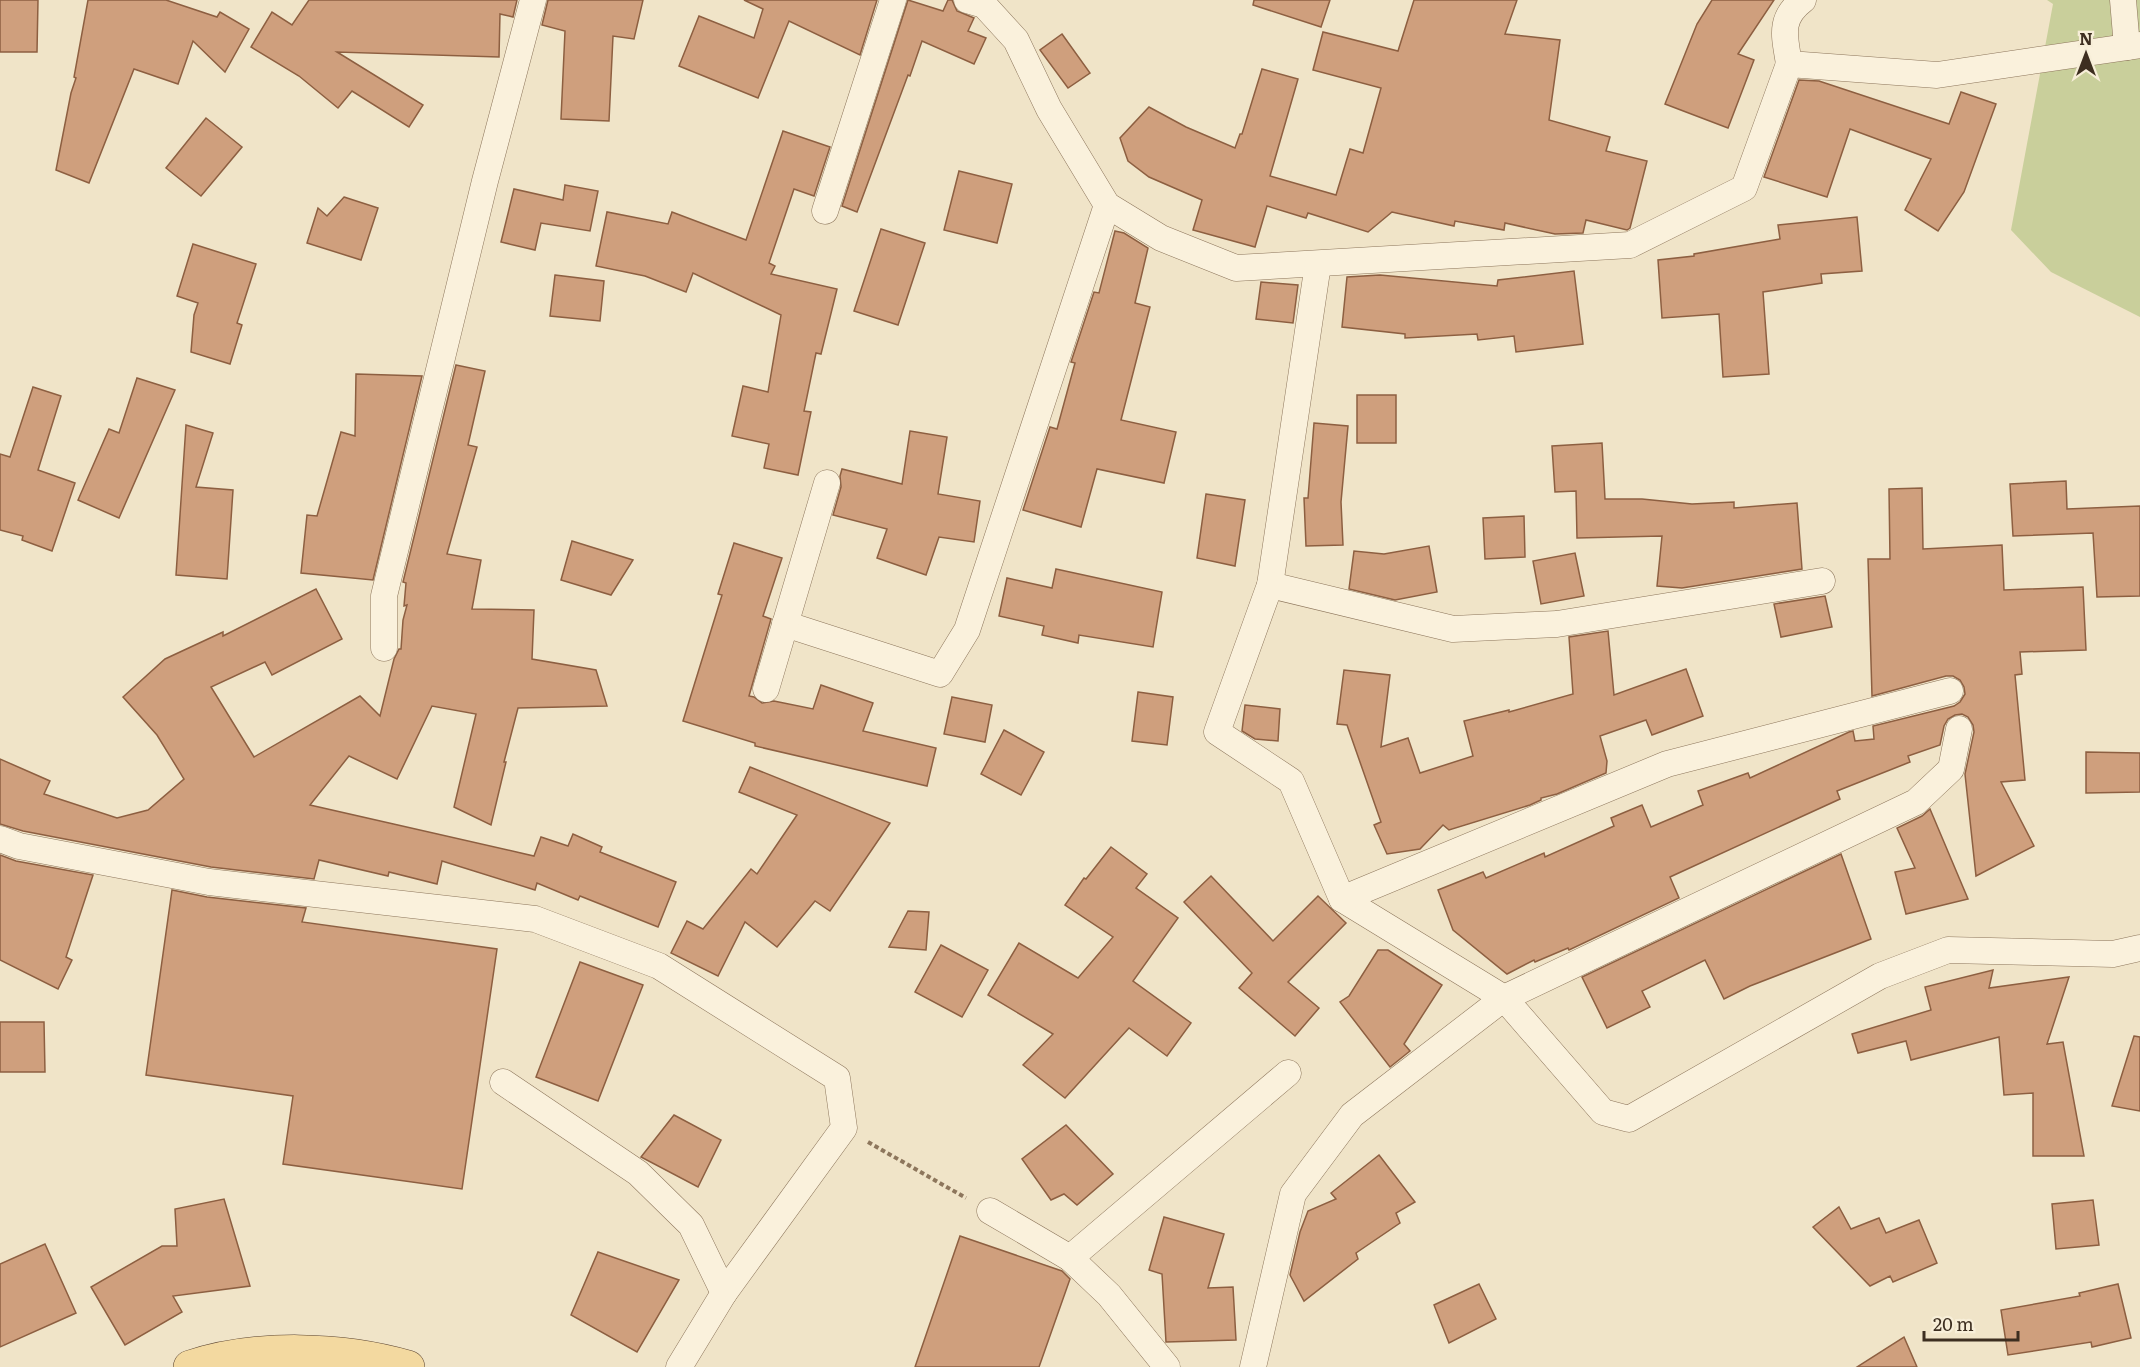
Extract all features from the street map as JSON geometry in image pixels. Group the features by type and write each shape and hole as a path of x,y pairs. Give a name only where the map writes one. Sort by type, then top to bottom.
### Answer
{"main road":[{"path":"190,1367 204,1362 262,1353 322,1352 364,1357 407,1367"}],"street":[{"path":"384,648 384,596 485,181 533,0"},
{"path":"825,211 893,0"},
{"path":"979,2 1016,40 1049,109 1107,205 1161,238 1236,268 1630,245 1744,188 1789,64 1783,28 1795,6 1803,0"},
{"path":"1789,64 1938,75 2134,46 2123,0"},
{"path":"785,624 940,674 967,630 1107,205"},
{"path":"1318,264 1270,585 1217,732 1291,781 1342,899 1504,998 1603,1112 1629,1119 1880,976 1948,950 2113,954 2140,948"},
{"path":"766,689 827,483"},
{"path":"1270,585 1453,629 1557,624 1822,581"},
{"path":"1342,899 1667,764 1950,691"},
{"path":"1253,1367 1293,1194 1352,1115 1504,998 1916,802 1951,769 1959,729"},
{"path":"0,839 19,846 209,882 535,919 659,966 837,1078 844,1128 724,1293 680,1367"},
{"path":"1070,1258 1288,1073"},
{"path":"503,1082 638,1173 691,1225 724,1293"},
{"path":"990,1211 1070,1258 1109,1294 1167,1367"}],"path":[{"path":"844,1128 990,1211"}],"green space":[{"path":"2047,0 2140,0 2140,317 2051,272 2011,230 2053,4"}],"building":[{"path":"0,0 38,0 37,52 0,52"},
{"path":"88,0 166,0 217,17 220,12 249,29 225,72 193,41 178,84 134,69 89,183 56,170 76,78 74,77"},
{"path":"309,0 517,0 513,17 500,14 499,57 337,52 423,105 409,127 352,91 338,108 299,76 251,47 272,12 292,25"},
{"path":"548,0 643,0 634,39 613,36 609,121 561,119 565,31 542,25"},
{"path":"744,0 877,0 860,55 789,21 758,98 679,66 699,16 754,38 763,9"},
{"path":"908,0 943,11 948,0 952,0 957,11 974,18 968,31 986,38 974,64 922,41 857,212 842,206"},
{"path":"1254,0 1330,0 1321,27 1253,5"},
{"path":"1414,0 1517,0 1505,34 1560,40 1549,120 1610,137 1606,151 1647,161 1630,228 1627,230 1586,220 1583,233 1555,234 1505,223 1504,230 1455,221 1454,226 1392,212 1368,232 1308,213 1306,218 1267,206 1255,247 1193,230 1202,200 1149,177 1128,161 1120,138 1149,107 1186,127 1235,148 1242,134 1262,69 1298,79 1270,176 1336,195 1350,149 1363,153 1381,88 1313,70 1323,32 1398,51"},
{"path":"1712,0 1774,0 1738,54 1754,60 1728,128 1665,104 1697,24"},
{"path":"1062,34 1090,73 1068,88 1040,50"},
{"path":"1799,80 1819,81 1949,124 1961,92 1996,104 1964,192 1938,231 1905,210 1931,159 1850,129 1827,197 1764,177"},
{"path":"206,118 242,147 201,196 166,168"},
{"path":"783,131 830,147 814,196 794,189 769,263 775,266 771,274 837,289 821,354 816,353 804,411 811,412 798,475 764,468 769,444 732,436 743,386 768,392 781,315 693,273 686,292 645,276 596,266 607,212 668,224 672,212 746,240"},
{"path":"959,171 1012,184 997,243 944,230"},
{"path":"565,185 598,191 590,231 541,223 535,250 501,242 514,189 563,200"},
{"path":"344,197 378,208 361,260 307,243 318,208 327,216"},
{"path":"1857,217 1862,271 1821,274 1822,283 1763,292 1769,374 1723,377 1719,314 1662,318 1658,260 1694,256 1694,254 1780,239 1778,225"},
{"path":"881,229 925,243 898,325 854,311"},
{"path":"1115,231 1124,233 1148,248 1135,303 1150,307 1121,420 1176,432 1164,483 1097,469 1081,527 1023,510 1050,427 1057,429 1075,363 1071,362 1094,292 1099,293"},
{"path":"193,244 256,264 237,323 242,325 230,364 191,352 194,315 198,303 177,296"},
{"path":"1574,271 1583,344 1516,352 1514,336 1478,340 1477,334 1405,338 1405,334 1342,327 1347,277 1380,275 1497,286 1498,280"},
{"path":"555,275 604,281 600,321 550,316"},
{"path":"1261,282 1298,285 1293,323 1256,319"},
{"path":"456,365 485,371 468,445 477,447 447,554 481,560 472,609 534,610 532,659 596,670 607,706 518,708 491,825 454,807 476,714 432,706 397,779 349,756 310,805 534,856 541,837 568,846 573,834 602,847 600,852 676,882 658,927 580,896 578,900 537,883 535,890 442,861 437,884 389,872 388,876 319,860 314,879 211,867 23,831 0,824 0,759 50,781 44,794 117,818 148,810 184,779 157,735 123,697 165,659 223,632 223,636 316,589 342,639 272,675 265,662 211,687 254,757 360,696 380,716 394,659 401,649 403,620 407,605 404,606 406,583 403,582"},
{"path":"356,374 422,376 373,580 301,573 307,515 317,516 341,432 355,436"},
{"path":"137,378 175,390 119,518 78,500 109,429 119,433"},
{"path":"33,387 61,396 38,470 75,483 52,551 22,540 23,536 0,530 0,454 10,457"},
{"path":"1357,395 1396,395 1396,443 1357,443"},
{"path":"1314,423 1348,426 1341,502 1343,545 1306,546 1304,498 1308,498"},
{"path":"186,425 213,433 196,487 233,490 227,579 176,575"},
{"path":"910,431 947,437 938,494 980,501 974,542 939,537 926,575 877,558 887,529 833,515 841,487 842,469 902,484"},
{"path":"1602,443 1605,499 1642,499 1692,504 1734,502 1734,508 1797,503 1802,569 1682,588 1657,586 1662,536 1577,538 1576,491 1555,492 1552,446"},
{"path":"2066,481 2067,509 2140,506 2140,596 2097,597 2093,533 2013,536 2010,484"},
{"path":"1922,488 1923,549 2002,545 2004,590 2083,587 2086,650 2020,652 2022,674 2015,675 2025,780 2001,782 2034,846 1976,876 1965,774 1974,732 1968,717 1962,714 1955,715 1948,719 1944,726 1940,745 1908,756 1910,762 1837,791 1840,799 1670,877 1679,898 1569,950 1568,948 1535,962 1534,960 1507,974 1453,930 1438,890 1483,872 1486,878 1544,853 1545,857 1614,826 1611,818 1642,805 1651,827 1703,805 1698,791 1748,773 1750,778 1849,732 1853,731 1855,741 1874,739 1873,726 1954,706 1960,702 1965,694 1964,687 1960,680 1953,676 1872,696 1868,559 1890,559 1889,489"},
{"path":"1206,494 1245,500 1235,566 1197,558"},
{"path":"1524,516 1525,557 1485,559 1483,518"},
{"path":"572,541 633,560 611,595 561,580"},
{"path":"734,543 782,558 763,616 771,619 749,696 762,703 774,701 813,709 821,685 873,703 863,731 936,748 927,786 755,746 755,743 683,721 722,595 718,594"},
{"path":"1429,546 1437,592 1395,600 1349,589 1354,551 1384,554"},
{"path":"1575,553 1584,596 1541,604 1533,561"},
{"path":"1056,569 1162,592 1153,647 1079,635 1078,643 1042,635 1044,626 999,616 1007,578 1052,588"},
{"path":"1825,596 1832,627 1781,637 1774,604"},
{"path":"1608,631 1614,695 1686,669 1703,716 1652,735 1646,720 1600,736 1607,761 1606,773 1557,794 1541,798 1530,805 1449,830 1443,825 1420,849 1387,854 1374,825 1381,822 1347,725 1337,724 1344,670 1390,675 1381,747 1408,738 1420,773 1473,756 1464,721 1509,710 1509,712 1573,694 1569,637"},
{"path":"1138,692 1173,697 1167,745 1132,741"},
{"path":"952,697 992,705 985,742 944,734"},
{"path":"1245,705 1280,709 1278,741 1255,739 1242,731"},
{"path":"1004,730 1044,752 1021,795 981,774"},
{"path":"2086,752 2140,753 2140,792 2086,793"},
{"path":"750,767 890,823 830,911 815,901 777,947 745,922 718,976 671,953 687,921 703,929 751,869 757,874 797,815 739,792"},
{"path":"1930,809 1968,899 1906,914 1895,872 1915,868 1897,828 1922,816"},
{"path":"1111,847 1147,874 1136,888 1178,918 1133,981 1191,1023 1167,1056 1129,1028 1065,1098 1023,1065 1053,1034 988,995 1019,943 1078,978 1113,937 1065,905 1084,878 1086,879"},
{"path":"1841,854 1871,939 1750,986 1724,999 1705,960 1642,991 1650,1007 1607,1028 1582,977"},
{"path":"0,855 16,861 93,875 66,957 72,960 58,989 0,960"},
{"path":"1211,876 1273,941 1318,896 1346,923 1288,982 1319,1008 1295,1036 1239,988 1252,973 1184,902"},
{"path":"172,890 207,897 306,908 302,922 497,949 462,1189 283,1164 293,1096 146,1075"},
{"path":"908,911 929,912 926,950 889,947"},
{"path":"941,945 988,970 962,1017 915,992"},
{"path":"1378,950 1388,950 1442,985 1404,1044 1410,1051 1390,1067 1340,1002 1349,996"},
{"path":"580,962 643,985 598,1101 536,1077"},
{"path":"1993,970 1989,988 2069,977 2047,1044 2063,1042 2084,1156 2033,1156 2033,1093 2004,1095 1999,1037 1911,1060 1906,1041 1858,1053 1852,1034 1931,1010 1925,987"},
{"path":"0,1022 44,1022 45,1072 0,1072"},
{"path":"2134,1036 2140,1037 2140,1111 2112,1106"},
{"path":"674,1115 721,1140 698,1187 641,1157"},
{"path":"1066,1125 1113,1174 1077,1205 1064,1194 1051,1200 1022,1159"},
{"path":"1379,1155 1415,1202 1396,1213 1400,1223 1356,1253 1358,1259 1304,1301 1290,1275 1300,1232 1308,1211 1336,1199 1331,1193"},
{"path":"224,1199 250,1286 173,1296 182,1312 125,1345 91,1287 162,1246 177,1246 175,1209"},
{"path":"2093,1200 2099,1245 2056,1249 2052,1204"},
{"path":"1839,1207 1851,1229 1879,1218 1886,1233 1919,1220 1937,1263 1893,1282 1890,1276 1870,1286 1813,1227"},
{"path":"1164,1217 1224,1234 1208,1288 1233,1287 1236,1340 1166,1342 1162,1274 1149,1270"},
{"path":"960,1236 1062,1271 1070,1279 1039,1367 915,1367"},
{"path":"45,1244 76,1313 0,1347 0,1264"},
{"path":"598,1252 679,1280 637,1352 571,1315"},
{"path":"1479,1284 1496,1319 1449,1343 1434,1305"},
{"path":"2118,1284 2131,1338 2092,1347 2091,1342 2008,1355 2001,1310 2080,1296 2079,1293"},
{"path":"1904,1337 1917,1367 1857,1367"}]}
